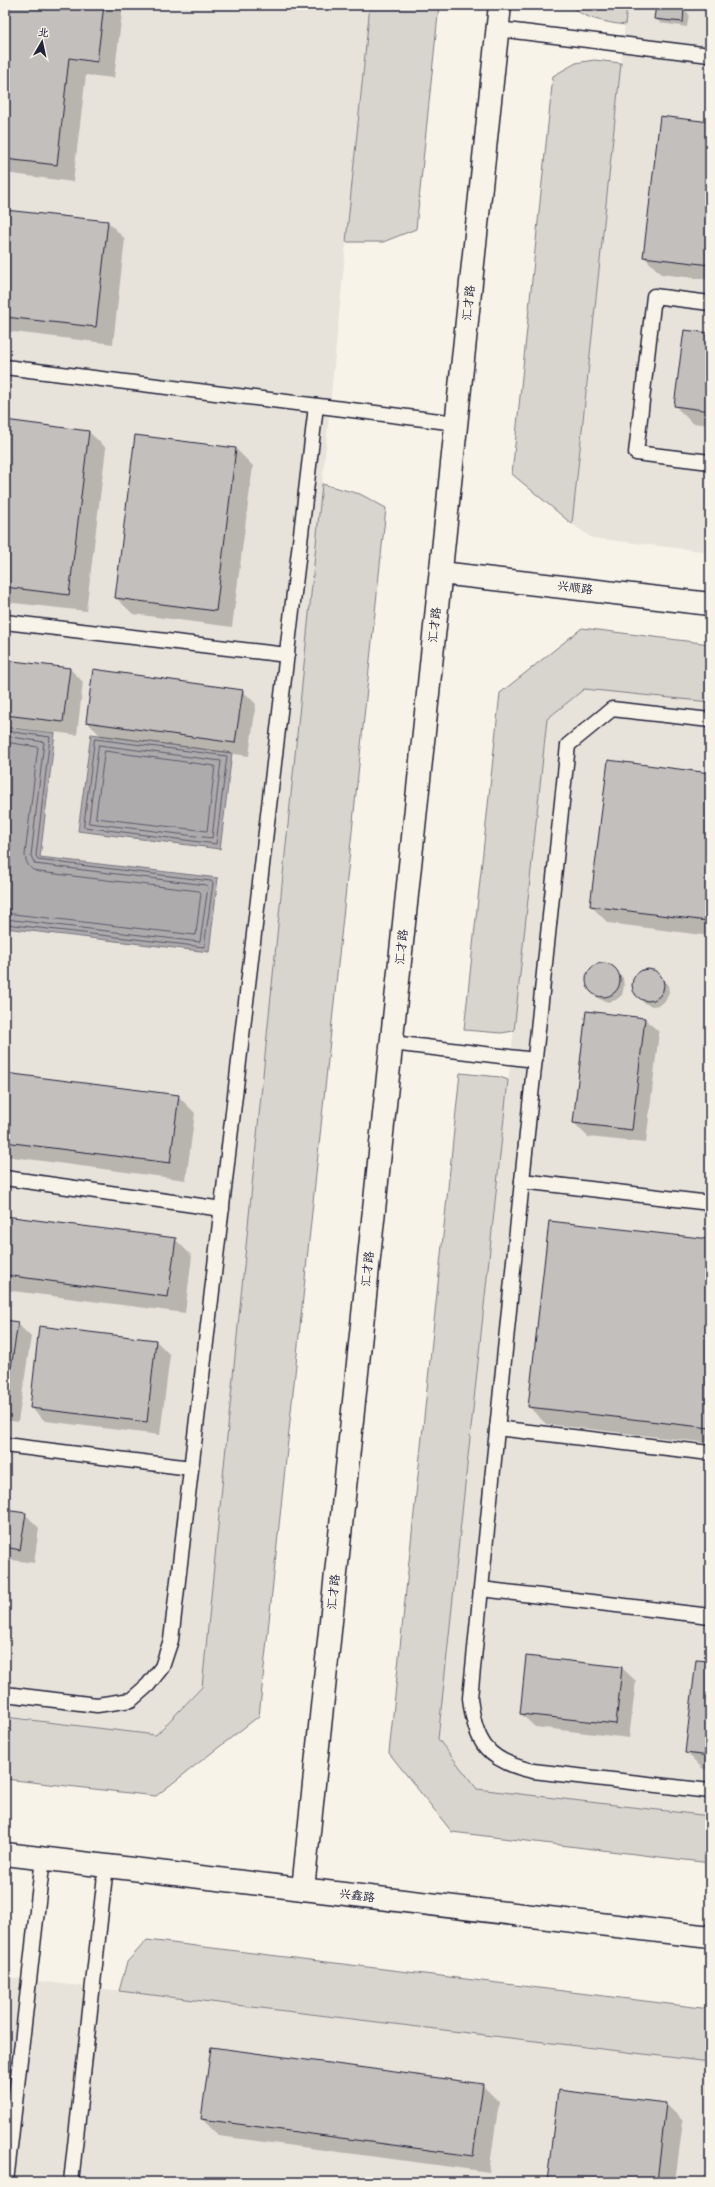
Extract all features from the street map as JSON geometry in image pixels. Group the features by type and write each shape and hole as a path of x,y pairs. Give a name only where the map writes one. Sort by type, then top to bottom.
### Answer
{"main road":[{"name":"汇才路","path":"303,1889 500,5"},
{"name":"兴顺路","path":"441,573 710,604"},
{"name":"兴鑫路","path":"5,1854 710,1937"}],"lane":[{"path":"498,30 710,55"},
{"path":"710,303 654,296 636,453 710,462"},
{"path":"5,367 456,423"},
{"path":"5,1694 97,1705 131,1700 148,1685 162,1667 171,1640 316,406"},
{"path":"5,622 287,655"},
{"path":"710,720 612,709 568,745 470,1698 472,1723 480,1742 496,1756 514,1766 533,1771 710,1791"},
{"path":"392,1043 535,1060"},
{"path":"5,1178 222,1209"},
{"path":"522,1181 710,1203"},
{"path":"497,1428 710,1453"},
{"path":"5,1445 191,1468"},
{"path":"481,1589 710,1616"},
{"path":"6,2182 43,1858"},
{"path":"71,2182 106,1866"}],"shaded area":[{"path":"5,5 370,5 202,1687 156,1735 5,1717"},
{"path":"370,5 439,5 416,229 383,242 346,242"},
{"path":"569,5 627,5 625,25 588,17"},
{"path":"627,5 710,5 710,552 592,538 572,524"},
{"path":"594,60 621,63 572,524 512,474 553,76 576,63"},
{"path":"322,484 360,494 386,508 259,1716 156,1796 5,1779 5,1717 156,1735 202,1687"},
{"path":"582,628 710,644 710,702 584,689 547,719 514,1031 501,1033 464,1030 500,693"},
{"path":"584,689 710,702 710,1816 477,1789 438,1739 547,719"},
{"path":"460,1073 500,1077 508,1080 438,1739 477,1789 710,1816 710,1863 452,1832 389,1753"},
{"path":"147,1940 710,2009 710,2062 119,1991 127,1962"},
{"path":"5,1977 710,2062 710,2182 5,2182"}],"water":[{"path":"5,727 55,733 40,857 218,878 209,952 5,928"},
{"path":"91,734 232,753 220,849 78,831"}],"building":[{"path":"5,5 104,5 97,62 69,58 57,165 5,159"},
{"path":"656,5 684,8 683,22 654,19"},
{"path":"660,116 710,122 710,265 643,257"},
{"path":"5,210 108,221 96,327 5,317"},
{"path":"684,330 710,333 710,411 674,406"},
{"path":"5,420 89,431 69,595 5,587"},
{"path":"135,435 236,448 216,611 115,598"},
{"path":"5,660 70,668 63,722 5,715"},
{"path":"93,669 243,690 235,743 86,722"},
{"path":"608,760 710,773 710,897 707,921 590,906"},
{"path":"600,963 606,963 615,968 619,974 619,986 615,992 606,997 600,997 591,992 586,983 586,977 591,968"},
{"path":"645,969 651,969 660,973 664,985 660,997 651,1001 645,1001 636,997 632,988 632,982 636,973"},
{"path":"586,1011 645,1018 632,1130 573,1123"},
{"path":"5,1073 179,1095 170,1163 5,1142"},
{"path":"5,1216 176,1238 168,1297 5,1275"},
{"path":"549,1221 710,1239 710,1428 528,1407"},
{"path":"5,1320 18,1322 5,1408"},
{"path":"39,1326 156,1340 147,1422 30,1408"},
{"path":"5,1510 26,1513 20,1550 5,1547"},
{"path":"526,1656 622,1667 616,1724 520,1714"},
{"path":"696,1660 710,1661 710,1756 685,1753"},
{"path":"211,2047 483,2084 473,2156 201,2119"},
{"path":"558,2090 666,2103 657,2182 547,2182"}]}
